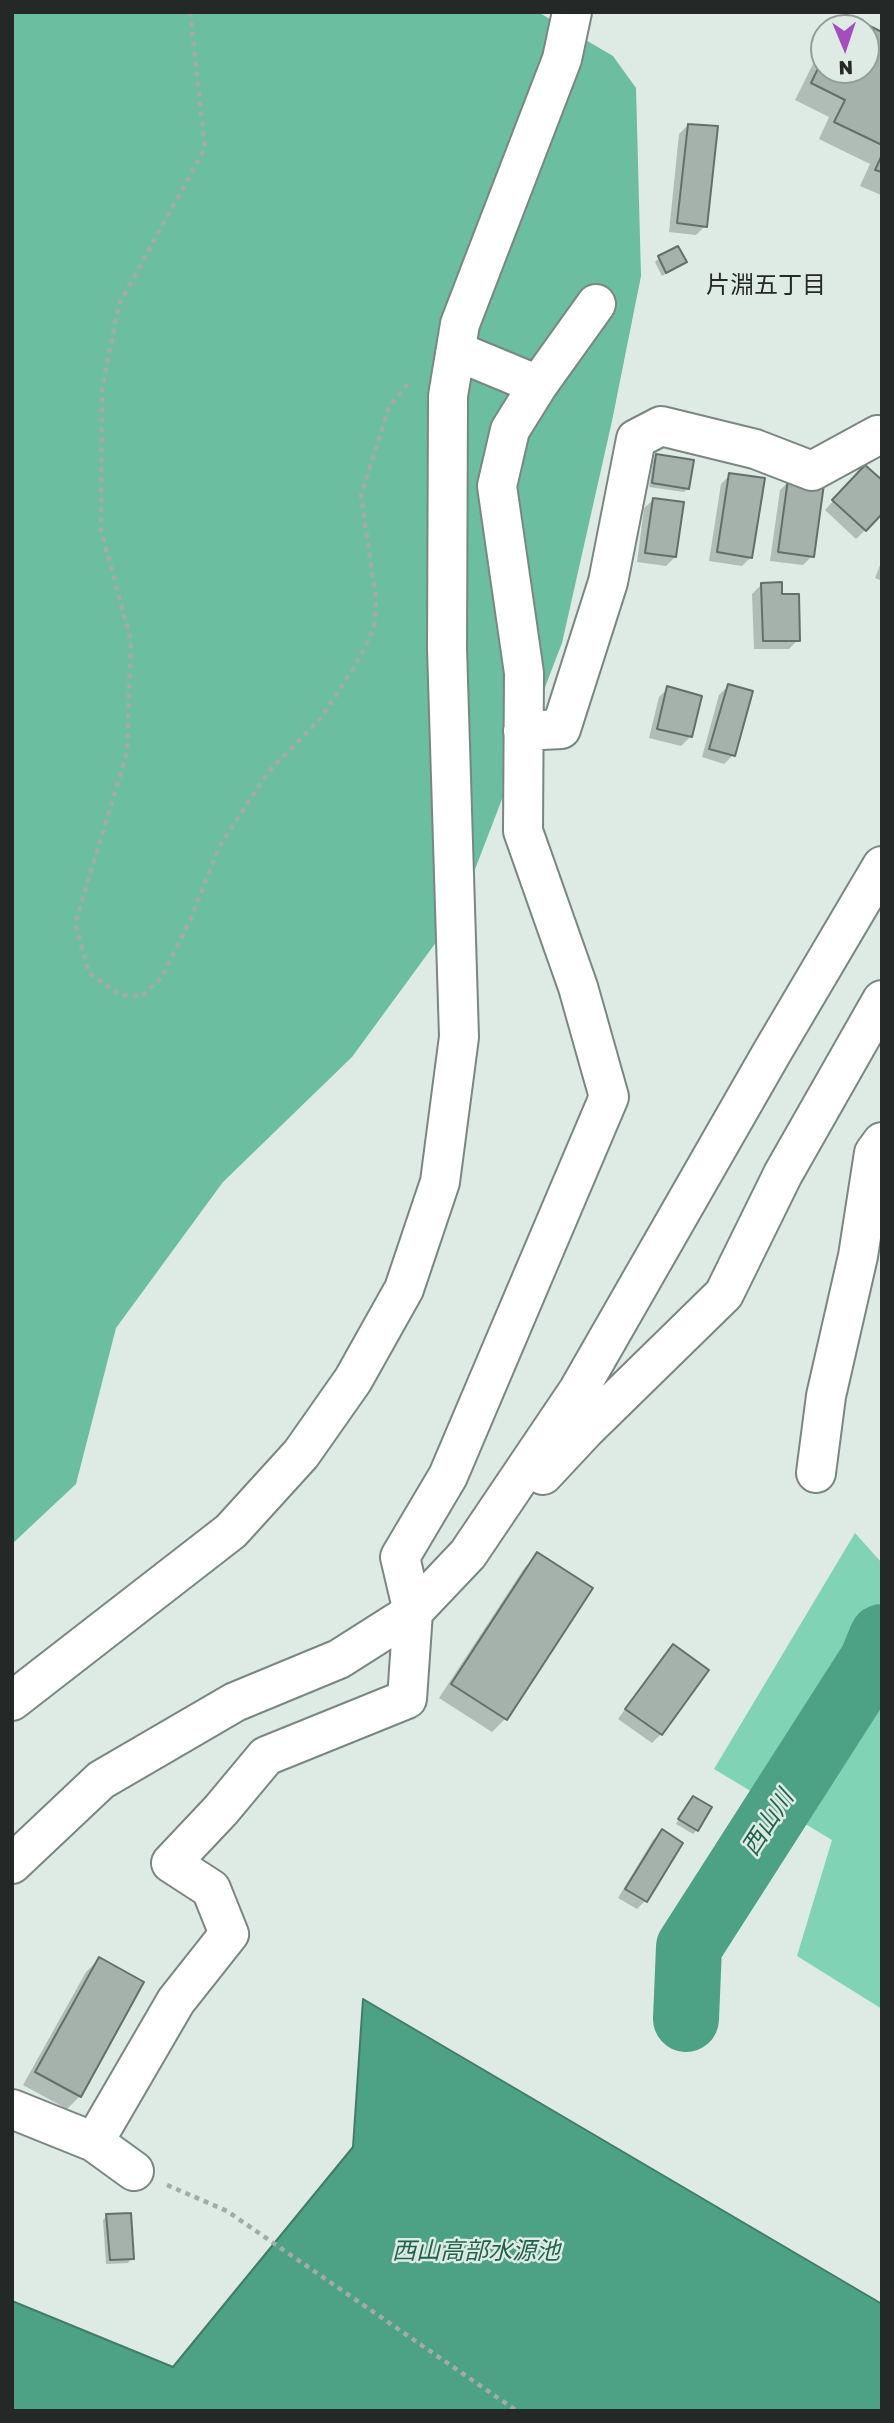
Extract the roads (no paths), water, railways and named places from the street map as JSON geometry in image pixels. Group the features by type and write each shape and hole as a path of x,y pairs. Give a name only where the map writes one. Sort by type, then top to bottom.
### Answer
{"street":[{"path":"12,1701 231,1531 302,1454 353,1380 404,1289 440,1182 459,1038 447,648 448,396 460,324 562,59 572,12"},
{"path":"94,2142 176,2001 229,1934 211,1889 171,1863 266,1756 407,1699 412,1612 400,1556 447,1476 609,1097 578,987 523,831 524,673 497,486 510,430 538,385 596,304"},
{"path":"456,351 538,385"},
{"path":"523,731 561,729 608,582 636,439 661,426 755,449 812,471 878,435"},
{"path":"468,1554 578,1391 882,866"},
{"path":"12,1864 101,1780 235,1702 339,1659 412,1612 585,1430 724,1294 783,1174 869,1038 882,1000"},
{"path":"816,1473 826,1396 858,1256 874,1153 882,1142"},
{"path":"12,2109 94,2142 134,2171"}],"water":[{"name":"西山高部水源池","path":"363,1999 882,2304 882,2411 12,2411 12,2301 173,2367 353,2147"}],"waterway":[{"name":"西山川","path":"686,2019 689,1947 872,1661 882,1637"}],"district":[{"name":"片淵五丁目","path":"766,285"}]}
